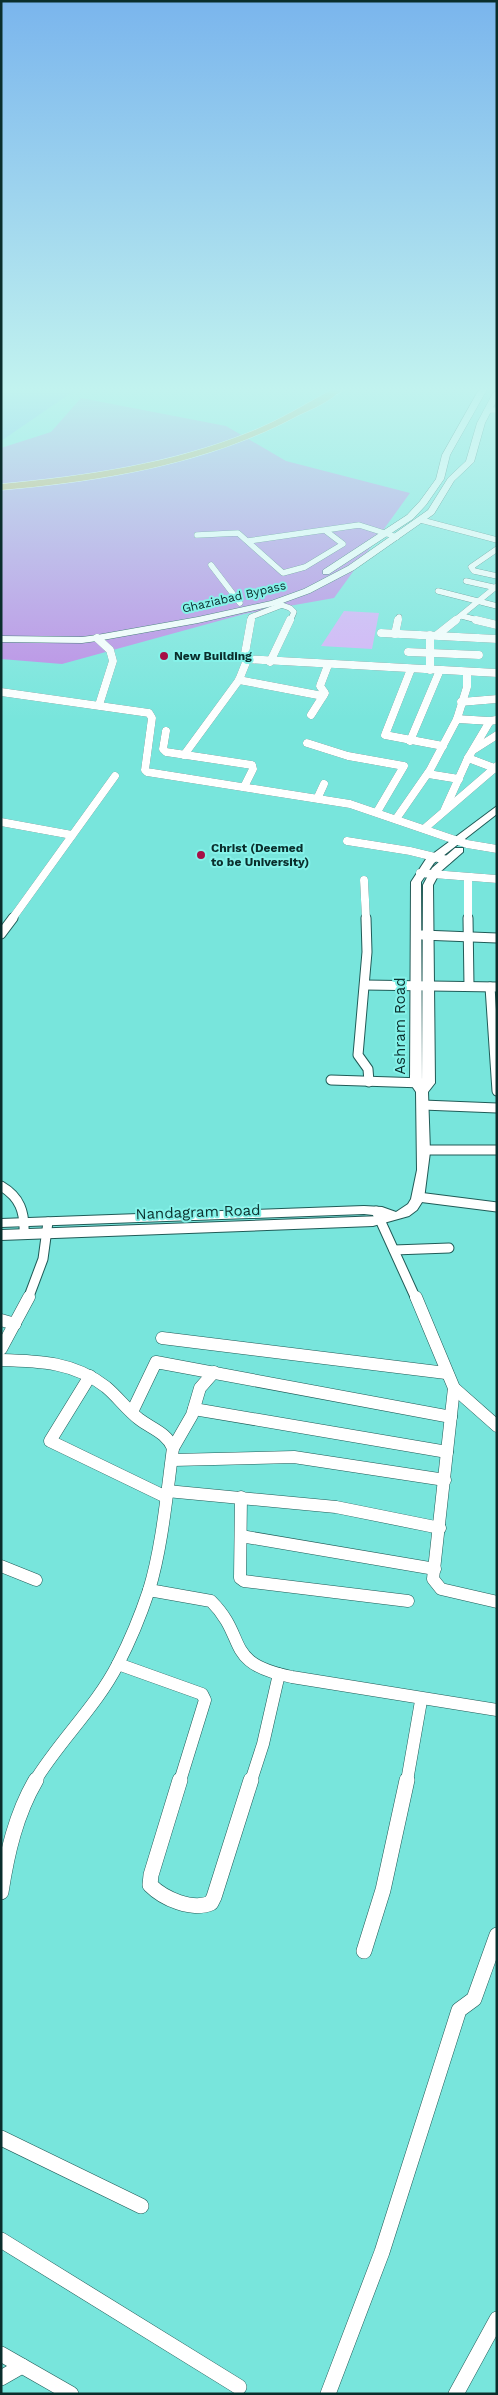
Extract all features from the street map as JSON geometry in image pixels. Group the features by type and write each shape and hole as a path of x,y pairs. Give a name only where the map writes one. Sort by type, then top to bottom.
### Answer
{"main road":[{"name":"Ghaziabad Bypass","path":"1,632 76,634 240,603 285,590 333,568 410,516 427,498"},
{"name":"Ghaziabad Bypass","path":"1,639 82,640 278,604 351,568 431,512 440,498"}],"street":[{"path":"420,520 497,540"},
{"path":"248,541 359,525 397,537"},
{"path":"197,534 235,532 283,572 288,573 309,565 343,544 326,531"},
{"path":"497,549 471,568 497,576"},
{"path":"211,565 240,603"},
{"path":"466,581 496,587"},
{"path":"430,670 430,653 434,635 462,616 496,587"},
{"path":"438,591 497,606"},
{"path":"270,662 294,612 290,608 278,604 251,617 242,658 270,662 497,673"},
{"path":"462,616 497,625"},
{"path":"395,634 399,617"},
{"path":"381,633 497,639"},
{"path":"97,638 110,650 113,661 99,705"},
{"path":"408,652 479,655"},
{"path":"184,755 239,680 247,660"},
{"path":"311,715 325,692 320,685 328,665"},
{"path":"411,669 384,734 443,746"},
{"path":"410,740 440,670"},
{"path":"396,819 428,774 443,746 456,719 467,687 467,672"},
{"path":"239,680 323,696"},
{"path":"1,692 151,714 146,771 318,797 377,812 463,842 497,848"},
{"path":"461,702 497,699"},
{"path":"456,719 492,721 497,727"},
{"path":"445,810 468,758 492,721"},
{"path":"166,731 164,751 252,765 253,769 244,786"},
{"path":"472,751 497,735"},
{"path":"307,743 348,756 404,766 377,812"},
{"path":"468,758 496,768"},
{"path":"425,828 496,768"},
{"path":"428,774 459,779"},
{"path":"1,934 115,776"},
{"path":"318,797 324,784"},
{"name":"Ashram Road","path":"463,842 497,809"},
{"name":"Ashram Road","path":"422,1091 415,987 416,935 414,892 420,873 497,820"},
{"path":"1,822 72,835"},
{"path":"347,841 441,858"},
{"name":"Ashram Road","path":"422,1091 430,987 428,885 441,858"},
{"path":"420,873 497,880"},
{"path":"468,878 470,986"},
{"path":"364,880 367,952 358,1055 368,1069 369,1082"},
{"path":"416,935 497,938"},
{"path":"365,986 494,987 497,1091"},
{"path":"331,1080 369,1082 422,1091 497,1108"},
{"path":"422,1091 421,1191 418,1197 497,1207"},
{"path":"422,1150 497,1150"},
{"path":"1,1186 18,1198 23,1206 24,1228"},
{"name":"Nandagram Road","path":"1,1224 24,1228 48,1228 395,1216 413,1207 418,1197"},
{"path":"378,1216 408,1278 446,1373 454,1388 497,1426"},
{"name":"Nandagram Road","path":"1,1235 24,1228"},
{"path":"1,1349 36,1286 43,1266 48,1228"},
{"path":"394,1250 449,1248"},
{"path":"1,1320 15,1324"},
{"path":"162,1338 446,1373"},
{"path":"1,1360 63,1363 90,1376 132,1412 171,1440 173,1454"},
{"path":"132,1412 156,1362 451,1416"},
{"path":"1,1892 8,1850 28,1794 50,1755 85,1716 118,1664 149,1590 173,1454 194,1409 200,1388 214,1372"},
{"path":"90,1376 50,1441 167,1494 241,1497 336,1507 440,1528"},
{"path":"454,1388 433,1579 442,1589 497,1602"},
{"path":"194,1409 448,1452"},
{"path":"173,1454 294,1457 445,1480"},
{"path":"241,1497 240,1578 244,1581 408,1601"},
{"path":"241,1536 435,1569"},
{"path":"1,1566 36,1580"},
{"path":"149,1590 211,1601 219,1607 245,1658 255,1666 279,1674 421,1701 497,1710"},
{"path":"118,1664 194,1690 202,1694 205,1700 151,1875 150,1886 162,1897 202,1906 211,1903 217,1888 263,1744 279,1674"},
{"path":"364,1951 377,1910 391,1851 421,1701"},
{"path":"328,2394 354,2331 416,2151 459,2010 472,2002 497,1935"},
{"path":"1,2138 141,2206"},
{"path":"1,2240 239,2387"},
{"path":"456,2394 464,2376 497,2319"},
{"path":"1,2354 71,2394"},
{"path":"1,2378 22,2366"}],"shaded area":[{"path":"1,498 407,498 334,598 244,614 62,664 1,659"},
{"path":"344,611 379,613 372,649 321,646"}],"place":[{"name":"New Building","path":"164,656"},
{"name":"Christ (Deemed to be University)","path":"201,855"}]}
